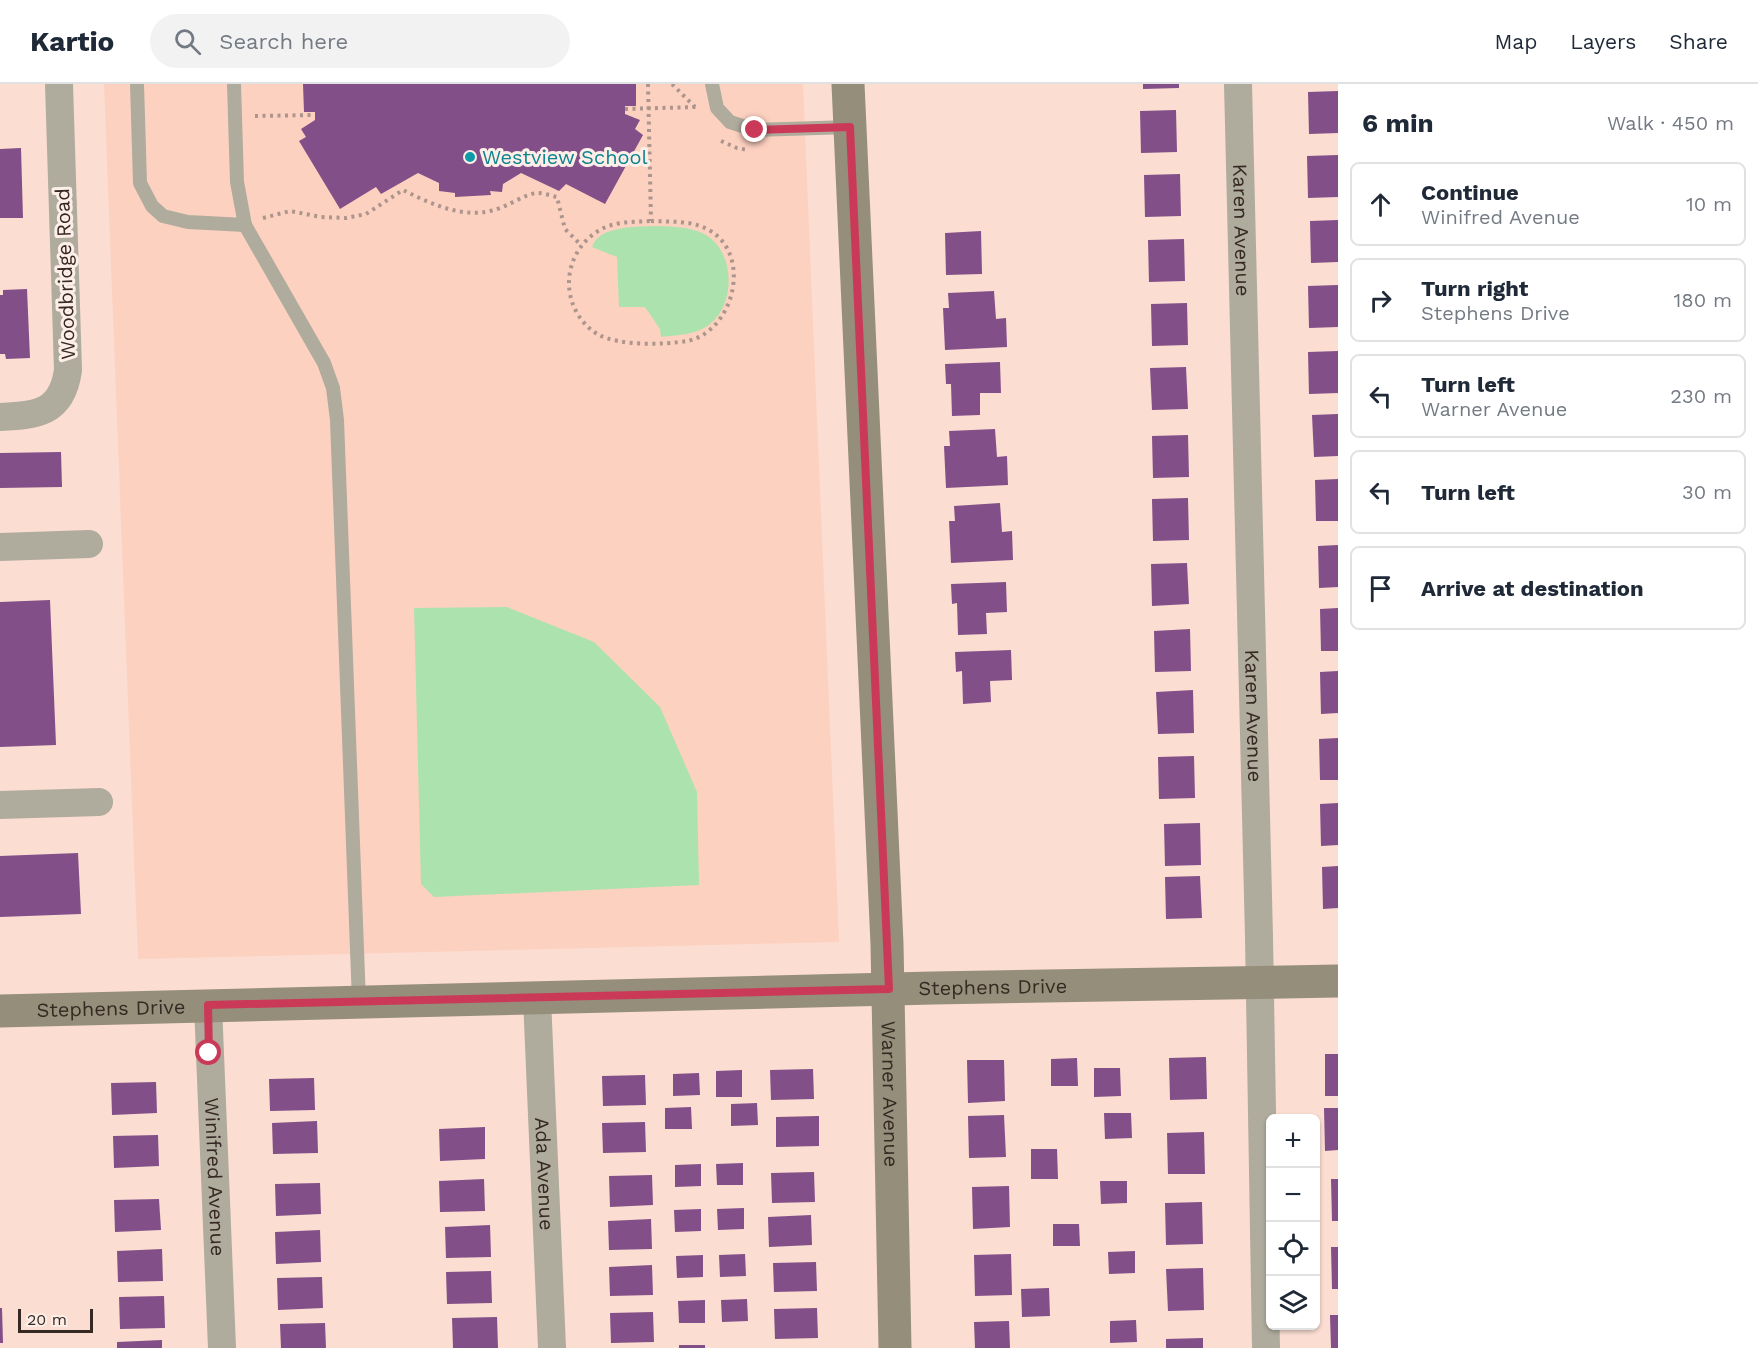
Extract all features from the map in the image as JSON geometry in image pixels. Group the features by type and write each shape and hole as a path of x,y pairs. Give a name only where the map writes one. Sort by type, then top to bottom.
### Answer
{"street":[{"name":"Woodbridge Road","path":"0,417 36,415 50,408 60,397 66,384 68,370 59,84"},
{"name":"Warner Avenue","path":"848,84 889,989 895,1348"},
{"name":"Karen Avenue","path":"1238,84 1260,982 1266,1348"},
{"path":"0,547 89,544"},
{"path":"0,805 99,802"},
{"name":"Stephens Drive","path":"0,1011 889,989 1338,981"},
{"name":"Ada Avenue","path":"537,998 552,1348"},
{"name":"Winifred Avenue","path":"208,1005 222,1348"}],"lane":[{"path":"137,84 140,183 152,206 163,216 188,222 244,225"},
{"path":"234,84 237,182 244,225 324,363 333,388 337,420 359,1002"},
{"path":"712,84 717,108 730,122 755,130 850,127"}],"path":[{"path":"648,84 651,221"},
{"path":"625,109 696,107 672,84"},
{"path":"255,116 315,115"},
{"path":"263,218 290,211 321,217 346,218 366,214 403,190 426,202 447,209 473,213 494,210 536,193 556,197 565,229 581,245"},
{"path":"651,221 692,223 711,231 722,242 730,257 733,287 729,306 719,321 705,334 688,341 654,343 615,341 597,333 574,307 569,289 569,273 573,258 581,245 598,231 617,224 651,221"}],"shaded area":[{"path":"104,84 803,84 839,942 138,959"}],"green space":[{"path":"656,226 700,232 716,243 723,253 729,278 728,292 718,315 705,328 686,334 661,337 660,329 645,307 619,307 617,257 592,247 596,240 611,231 630,227"},
{"path":"507,607 594,642 660,707 697,792 699,885 434,897 421,884 414,608"}],"building":[{"name":"Westview School","path":"303,84 636,84 636,106 625,106 625,114 640,120 635,129 643,135 605,204 566,184 559,191 521,173 503,184 502,192 490,191 491,195 455,197 455,193 439,191 439,183 418,173 381,194 376,187 340,209 299,141 306,137 301,129 315,120 315,112 304,112"},
{"path":"1143,84 1179,84 1179,88 1143,89"},
{"path":"1338,91 1338,133 1309,134 1308,92"},
{"path":"1176,110 1177,152 1141,153 1140,111"},
{"path":"21,148 23,218 0,218 0,149"},
{"path":"1338,155 1338,197 1308,198 1307,156"},
{"path":"1180,174 1181,216 1145,217 1144,175"},
{"path":"1338,220 1338,262 1311,263 1310,221"},
{"path":"981,231 982,274 946,275 945,233"},
{"path":"1184,239 1185,281 1149,282 1148,240"},
{"path":"1338,285 1338,327 1309,328 1308,286"},
{"path":"27,289 30,358 6,359 5,354 0,354 0,295 3,295 3,290"},
{"path":"994,291 996,319 1006,318 1007,347 945,350 943,308 949,308 948,293"},
{"path":"1187,303 1188,345 1152,346 1151,304"},
{"path":"1338,351 1338,393 1309,394 1308,352"},
{"path":"1000,362 1001,393 980,393 980,415 952,416 951,384 946,384 945,364"},
{"path":"1186,367 1188,409 1152,410 1150,368"},
{"path":"1338,414 1338,456 1314,457 1312,415"},
{"path":"995,429 997,457 1007,456 1008,485 946,488 944,446 950,446 949,431"},
{"path":"1188,435 1189,477 1153,478 1152,436"},
{"path":"61,452 62,487 0,488 0,453"},
{"path":"1338,479 1338,521 1316,521 1315,480"},
{"path":"1188,498 1189,540 1153,541 1152,499"},
{"path":"1000,503 1002,532 1012,531 1013,560 951,563 949,521 955,521 954,506"},
{"path":"1338,545 1338,587 1319,588 1318,546"},
{"path":"1187,563 1189,604 1152,606 1151,564"},
{"path":"1006,582 1007,612 986,613 987,634 958,635 957,603 952,604 951,584"},
{"path":"50,600 56,745 0,747 0,602"},
{"path":"1338,608 1338,651 1321,651 1320,609"},
{"path":"1190,629 1191,671 1155,672 1154,631"},
{"path":"1011,650 1012,680 990,681 991,702 963,704 962,671 956,672 955,652"},
{"path":"1338,671 1338,713 1321,714 1320,672"},
{"path":"1193,690 1194,733 1158,734 1156,692"},
{"path":"1338,738 1338,780 1320,780 1319,739"},
{"path":"1194,756 1195,798 1159,799 1158,757"},
{"path":"1338,803 1338,845 1321,846 1320,804"},
{"path":"1200,823 1201,865 1165,866 1164,824"},
{"path":"78,853 81,914 0,917 0,856"},
{"path":"1338,866 1338,908 1323,909 1322,867"},
{"path":"1200,876 1202,918 1166,919 1165,877"},
{"path":"1325,1054 1338,1054 1338,1096 1325,1096"},
{"path":"1206,1057 1207,1099 1170,1100 1169,1058"},
{"path":"1077,1058 1078,1086 1051,1086 1051,1059"},
{"path":"967,1060 1004,1060 1005,1101 968,1103"},
{"path":"1094,1068 1120,1068 1121,1096 1094,1097"},
{"path":"813,1069 814,1099 771,1100 770,1070"},
{"path":"742,1070 742,1097 716,1097 716,1071"},
{"path":"699,1073 700,1095 673,1096 673,1074"},
{"path":"645,1075 646,1105 603,1106 602,1076"},
{"path":"314,1078 315,1110 270,1111 269,1079"},
{"path":"156,1082 157,1113 112,1115 111,1083"},
{"path":"757,1103 758,1125 731,1126 731,1104"},
{"path":"691,1107 692,1129 665,1129 665,1108"},
{"path":"1324,1108 1338,1108 1338,1150 1325,1151"},
{"path":"1104,1113 1131,1113 1132,1138 1105,1139"},
{"path":"1004,1115 1006,1157 969,1158 968,1116"},
{"path":"819,1116 819,1146 776,1147 776,1117"},
{"path":"317,1121 318,1153 273,1154 272,1123"},
{"path":"645,1122 646,1152 603,1153 602,1123"},
{"path":"485,1127 485,1159 440,1161 439,1129"},
{"path":"1204,1132 1205,1174 1168,1174 1167,1133"},
{"path":"158,1135 159,1166 114,1168 113,1136"},
{"path":"1031,1149 1057,1149 1058,1179 1031,1179"},
{"path":"743,1163 743,1185 717,1185 716,1164"},
{"path":"701,1164 701,1186 675,1187 675,1165"},
{"path":"814,1172 815,1202 772,1203 771,1173"},
{"path":"652,1175 653,1205 610,1207 609,1176"},
{"path":"484,1179 485,1211 440,1212 439,1181"},
{"path":"1331,1179 1338,1179 1338,1221 1332,1221"},
{"path":"1100,1181 1127,1181 1127,1203 1101,1204"},
{"path":"320,1183 321,1214 276,1216 275,1184"},
{"path":"1009,1186 1010,1227 973,1229 972,1187"},
{"path":"159,1199 161,1230 115,1232 114,1200"},
{"path":"1202,1202 1203,1244 1166,1245 1165,1203"},
{"path":"744,1208 744,1229 718,1230 717,1209"},
{"path":"701,1209 701,1231 675,1232 674,1210"},
{"path":"811,1215 812,1245 769,1247 768,1217"},
{"path":"651,1219 652,1249 609,1250 608,1221"},
{"path":"1053,1224 1079,1224 1080,1246 1053,1246"},
{"path":"490,1225 491,1257 446,1258 445,1227"},
{"path":"320,1230 321,1262 276,1264 275,1232"},
{"path":"1331,1247 1338,1247 1338,1289 1332,1289"},
{"path":"162,1249 163,1281 118,1282 117,1251"},
{"path":"1135,1251 1135,1273 1109,1274 1108,1252"},
{"path":"745,1254 746,1276 720,1277 719,1255"},
{"path":"1011,1254 1012,1295 975,1296 974,1255"},
{"path":"703,1255 703,1277 677,1278 676,1256"},
{"path":"816,1262 817,1291 774,1292 773,1263"},
{"path":"652,1265 653,1295 610,1296 609,1267"},
{"path":"1203,1268 1204,1310 1168,1311 1166,1269"},
{"path":"491,1271 492,1303 447,1304 446,1272"},
{"path":"322,1277 323,1308 278,1310 277,1278"},
{"path":"1049,1288 1050,1316 1022,1317 1021,1289"},
{"path":"164,1296 165,1328 120,1329 119,1297"},
{"path":"747,1299 748,1321 722,1322 721,1300"},
{"path":"705,1300 705,1323 679,1323 678,1301"},
{"path":"0,1308 2,1308 3,1343 0,1343"},
{"path":"817,1308 818,1338 775,1339 774,1309"},
{"path":"653,1312 654,1342 611,1343 610,1313"},
{"path":"1330,1315 1338,1315 1338,1348 1331,1348"},
{"path":"497,1317 498,1348 453,1348 452,1318"},
{"path":"1136,1320 1137,1342 1110,1343 1110,1321"},
{"path":"1009,1321 1010,1348 975,1348 974,1322"},
{"path":"325,1323 326,1348 281,1348 280,1324"},
{"path":"1203,1338 1203,1348 1166,1348 1166,1339"},
{"path":"162,1340 162,1348 117,1348 117,1342"},
{"path":"679,1345 705,1345 705,1348 679,1348"}],"place":[{"name":"Westview School","path":"470,157"}],"route":[{"path":"209,1053 208,1005 889,989 850,127 755,130"}]}
